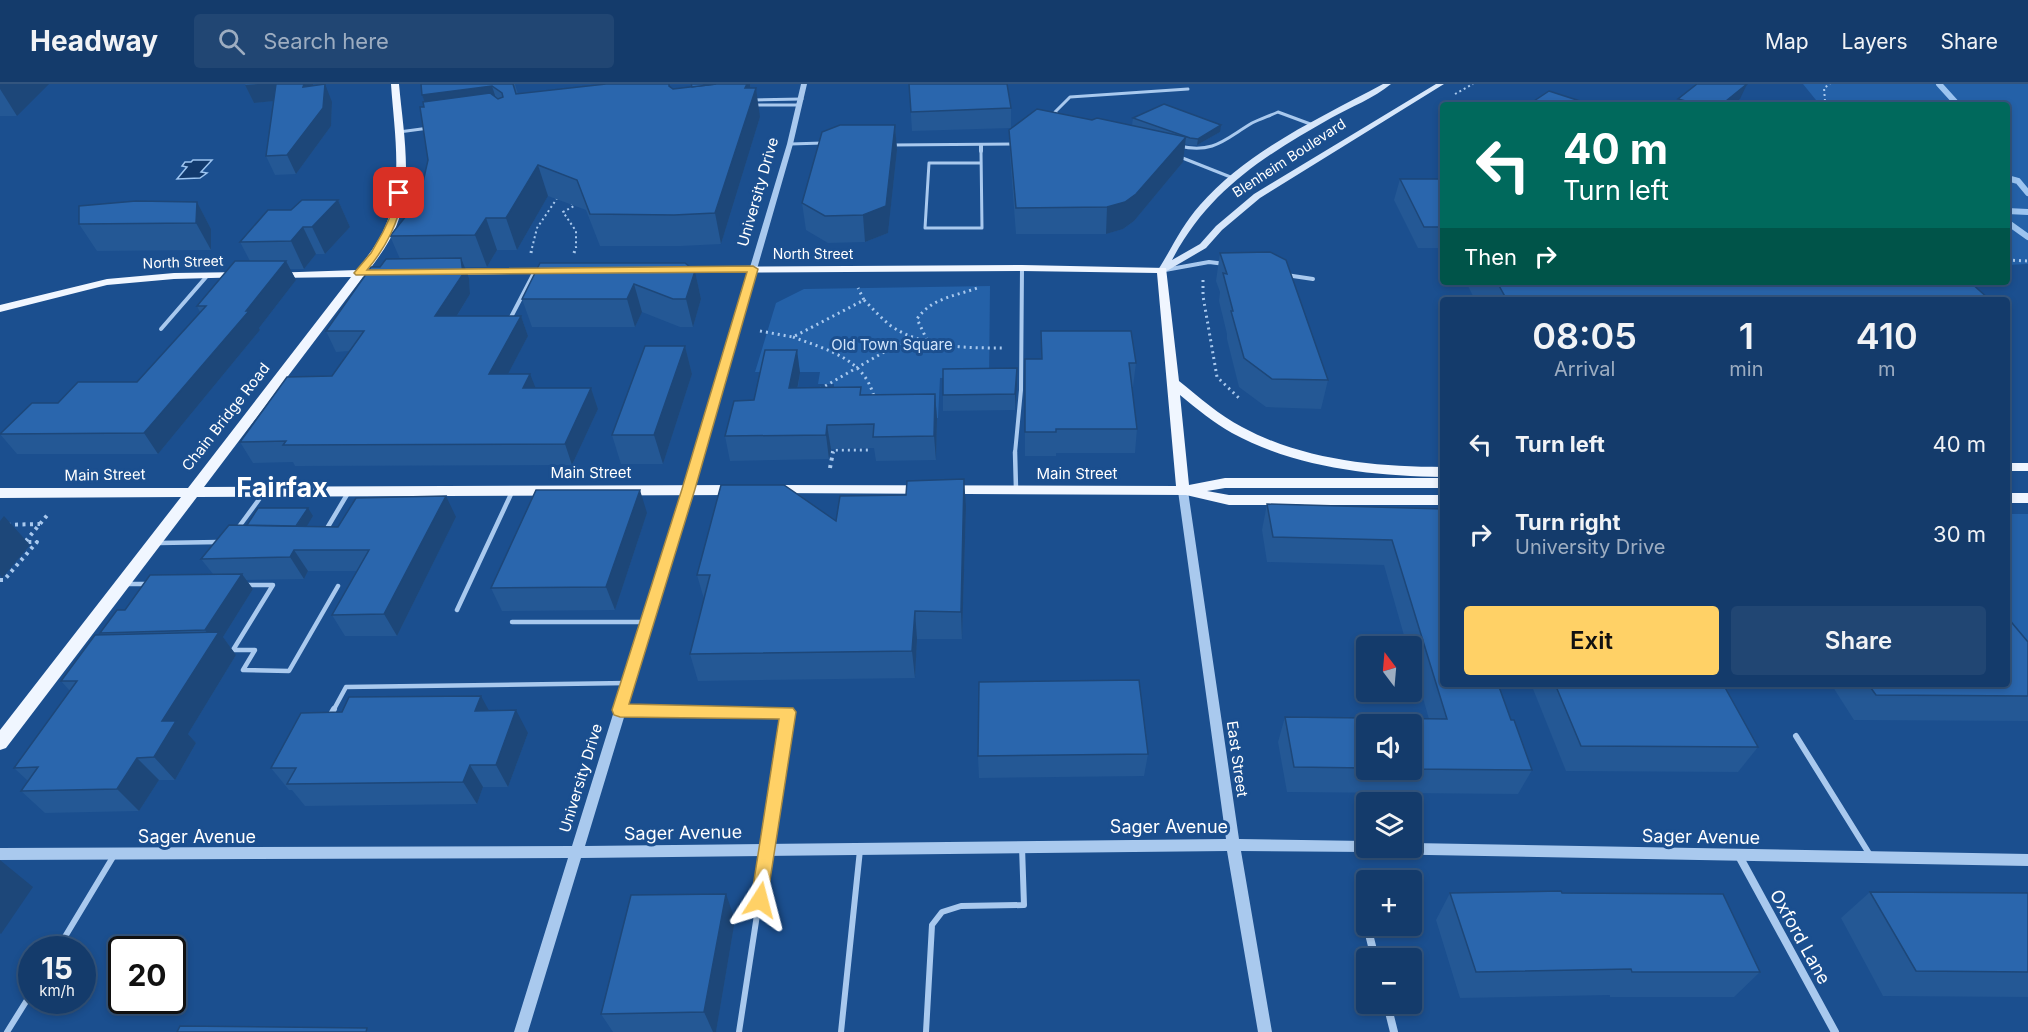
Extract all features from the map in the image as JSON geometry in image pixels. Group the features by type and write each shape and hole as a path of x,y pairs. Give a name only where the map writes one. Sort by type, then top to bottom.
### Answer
{"main road":[{"name":"Chain Bridge Road","path":"0,742 73,655 121,584 375,254 394,219 400,177 396,84"},
{"name":"Blenheim Boulevard","path":"1162,270 1186,229 1233,178 1313,125 1388,84"},
{"name":"Blenheim Boulevard","path":"1162,270 1203,246 1241,208 1266,190 1441,84"},
{"name":"North Street","path":"655,270 1022,268 1162,270"},
{"path":"1162,270 1183,491"},
{"path":"435,273 566,271"},
{"name":"North Street","path":"0,309 107,282 137,278 402,273"},
{"path":"1172,382 1246,435 1299,454 1351,467 1407,473 1440,472"},
{"path":"2010,467 2028,467"},
{"name":"Main Street","path":"1183,491 1225,483 1440,483"},
{"name":"Main Street","path":"0,493 193,490 1016,490 1183,491 1229,500 1440,500"},
{"path":"2010,498 2028,498"}],"street":[{"name":"University Drive","path":"521,1032 688,489 790,144 804,84"},
{"name":"East Street","path":"1183,491 1233,845 1265,1032"},
{"name":"Sager Avenue","path":"0,854 576,852 1022,846 1356,847"},
{"name":"Sager Avenue","path":"1422,849 2028,860"},
{"name":"Oxford Lane","path":"1739,856 1835,1032"},
{"path":"1390,1014 1394,1032"}],"lane":[{"path":"1068,120 1055,112 1070,97 1188,89"},
{"path":"747,100 801,102"},
{"path":"749,105 801,102"},
{"path":"1179,146 1199,150 1215,147 1246,127 1278,112 1313,125"},
{"path":"399,132 437,127"},
{"path":"881,145 981,148 1012,145 1021,139"},
{"path":"790,144 826,143"},
{"path":"981,148 982,228 925,228 929,163 981,163"},
{"path":"1170,155 1205,165 1233,178"},
{"path":"1162,270 1209,262 1232,266"},
{"path":"1016,490 1014,467 1021,390 1022,268"},
{"path":"509,321 535,271"},
{"path":"1279,273 1313,279"},
{"path":"161,329 207,276"},
{"path":"233,535 266,490"},
{"path":"325,531 350,490"},
{"path":"457,610 513,490"},
{"path":"152,544 227,542"},
{"path":"121,584 152,584"},
{"path":"233,650 273,585 240,585"},
{"path":"222,651 255,650 243,670 289,671 338,586"},
{"path":"512,622 647,622"},
{"path":"325,727 346,687 628,683"},
{"path":"620,710 788,712 739,1032"},
{"path":"1796,736 1871,858"},
{"path":"926,1032 932,925 942,912 961,906 1024,905 1022,846"},
{"path":"842,1032 860,849"},
{"path":"65,936 114,855"},
{"path":"7,1032 18,1014"}],"path":[{"path":"1826,102 1824,88 1830,84"},
{"path":"531,254 537,228 556,197 565,196"},
{"path":"570,201 574,206 563,212 576,226 579,242 574,254"},
{"path":"2010,260 2028,261"},
{"path":"1203,276 1203,296 1217,377 1240,399"},
{"path":"927,340 917,319 923,309 935,301 965,294 987,285"},
{"path":"857,286 864,300 880,318 912,335 959,347 1022,348"},
{"path":"794,337 864,300"},
{"path":"760,331 794,337 836,352 859,368 872,383 874,401"},
{"path":"813,391 859,368 912,335"},
{"path":"830,468 833,450 868,450 869,440"},
{"path":"25,542 49,513"},
{"path":"0,525 40,524"},
{"path":"0,580 4,580 37,542 16,542"}],"green space":[{"path":"1803,84 2028,84 2028,264 2010,265 2010,102 1818,102"},
{"name":"Old Town Square","path":"990,286 989,377 940,378 938,418 900,418 899,437 854,388 818,384 820,372 755,372 776,303 804,289"},
{"path":"2010,514 2028,514 2028,649 2010,628"}],"shaded area":[{"path":"212,160 201,172 207,173 200,178 177,179 187,167 182,166 185,162"}],"building":[{"path":"276,84 304,84 303,87 325,84 323,108 287,155 266,156"},
{"path":"421,84 513,84 516,94 606,84 669,84 673,89 716,84 747,84 745,88 756,88 715,213 590,214 577,180 538,165 506,218 486,218 475,235 390,236 419,200 428,160 420,107 424,107 423,102 490,93 498,99 503,97 502,93 492,86 422,95"},
{"path":"691,84 716,84 692,87"},
{"path":"909,84 1007,84 1011,108 911,112"},
{"path":"1697,84 1747,84 1725,102 1684,102 1686,101 1678,99"},
{"path":"1549,91 1583,102 1532,102"},
{"path":"1164,104 1221,125 1198,139 1133,118"},
{"path":"1037,109 1092,120 1097,118 1186,137 1136,194 1125,202 1107,207 1016,208 1009,130"},
{"path":"840,125 895,125 886,206 863,215 825,216 802,203 822,132"},
{"path":"1400,179 1440,179 1440,227 1424,227"},
{"path":"302,200 338,200 312,227 303,227 291,241 240,242 268,210 291,210"},
{"path":"136,201 197,202 196,223 79,224 79,206"},
{"path":"1270,252 1286,260 1328,380 1272,379 1244,358 1231,311 1233,311 1223,273 1227,274 1220,253"},
{"path":"461,258 463,274 435,316 521,316 489,374 530,374 523,388 591,388 565,444 283,445 286,441 240,442 287,377 332,376 364,331 326,331 371,267 380,267 386,259"},
{"path":"235,261 286,261 246,311 249,311 144,433 0,434 32,403 58,403 78,382 137,382 206,306 197,306"},
{"path":"540,263 685,263 695,271 686,299 673,299 634,284 627,299 522,299"},
{"path":"1499,285 1973,285 1987,297 1505,297"},
{"path":"1041,331 1131,331 1136,363 1129,363 1137,429 1056,429 1056,432 1025,432 1025,359 1042,359"},
{"path":"645,346 685,346 654,435 612,435"},
{"path":"765,350 797,350 789,388 861,387 860,395 935,394 934,436 873,437 874,424 827,425 826,435 725,436 734,401 754,400"},
{"path":"1017,368 1015,394 943,395 943,369"},
{"path":"964,479 961,612 915,611 912,651 690,654 710,575 697,575 721,485 784,485 836,521 840,496 906,495 907,481"},
{"path":"536,490 640,490 606,587 491,588"},
{"path":"446,496 384,614 332,615 369,550 294,550 290,557 201,559 229,525 338,527 356,498"},
{"path":"1267,504 1440,509 1440,687 1499,687 1532,770 1422,769 1422,719 1447,719 1392,540 1273,537"},
{"path":"258,508 308,508 296,526 247,525"},
{"path":"242,574 205,630 100,633 117,610 125,610 150,575"},
{"path":"2010,621 2028,642 2028,696 1876,695 1870,687 2010,687"},
{"path":"219,632 162,721 176,721 154,757 137,758 117,789 21,791 38,767 14,768 77,681 61,681 95,635"},
{"path":"1139,680 1148,754 978,756 979,682"},
{"path":"1556,687 1725,687 1758,747 1581,746"},
{"path":"481,696 475,711 516,710 496,765 470,765 463,782 287,784 296,768 271,768 301,713 342,712 349,697"},
{"path":"1285,717 1356,718 1356,768 1294,767"},
{"path":"1561,891 1562,893 1723,894 1760,972 1632,972 1631,969 1476,972 1450,893"},
{"path":"1870,892 2028,893 2028,972 1916,971"},
{"path":"726,894 704,1012 601,1014 631,895"},
{"path":"180,1026 367,1028 366,1032 177,1032"}],"waterway":[{"path":"1939,84 1955,102"},
{"path":"2010,179 2018,181 2028,193"},
{"path":"2010,211 2028,212"},
{"path":"2010,224 2028,237"}],"district":[{"name":"Fairfax","path":"282,488"}],"route":[{"path":"399,193 394,219 388,232 375,254 359,273 753,269 620,710 788,712 760,900"}]}
